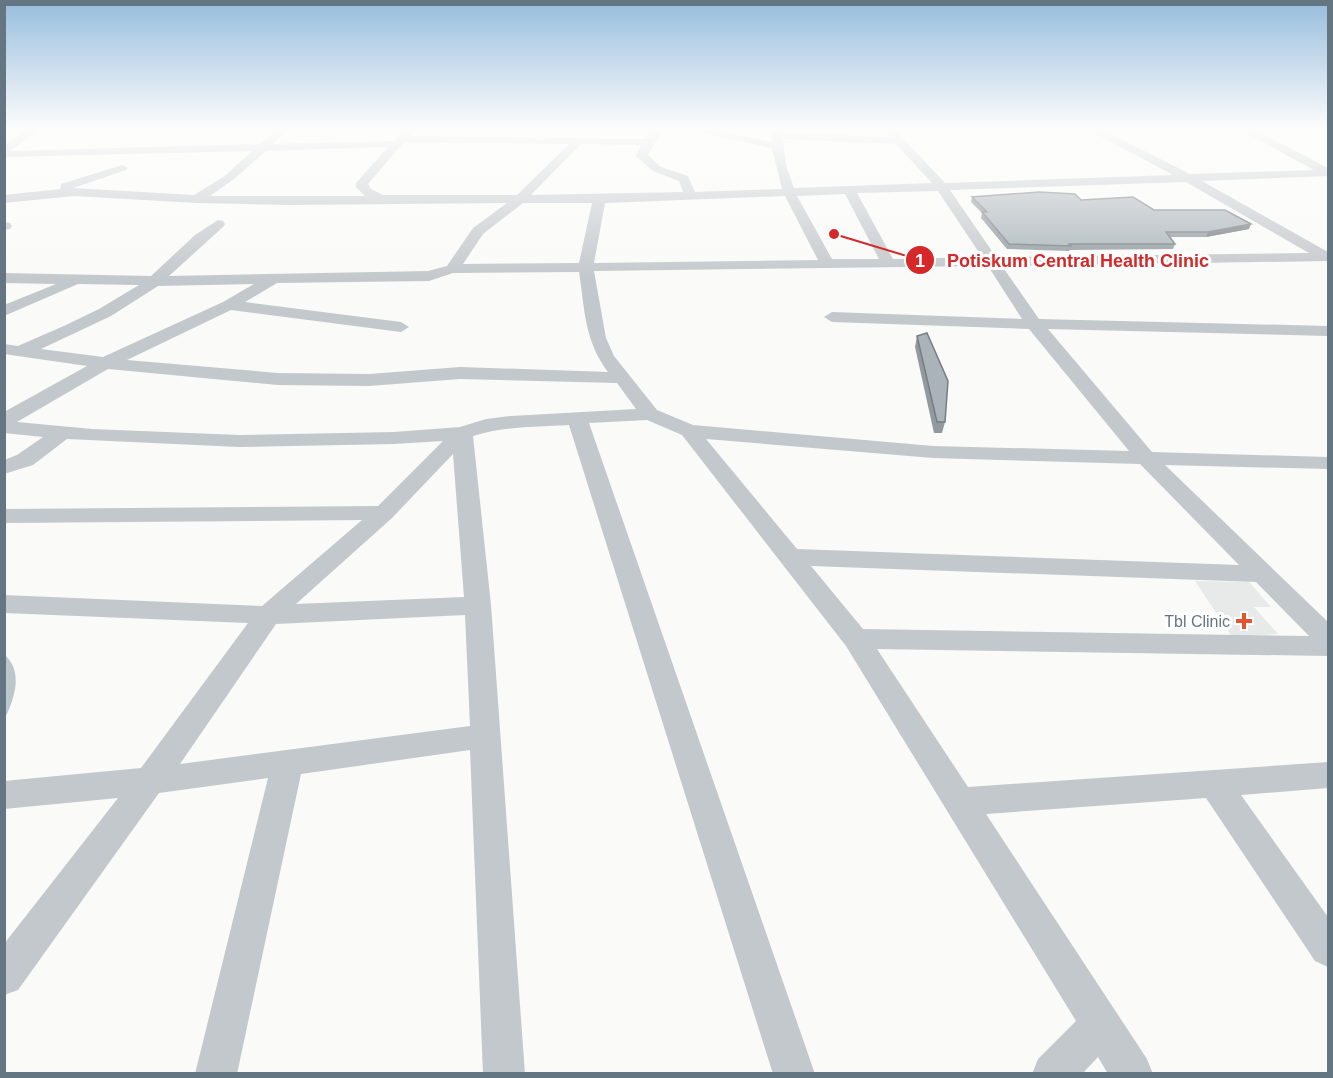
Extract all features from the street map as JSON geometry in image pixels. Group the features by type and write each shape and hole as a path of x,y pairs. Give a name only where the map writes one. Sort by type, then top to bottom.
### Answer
{"street":[{"path":"4,199 48,192 89,179"},
{"path":"197,199 227,179"},
{"path":"365,179 362,187 381,199"},
{"path":"452,269 478,231 520,199 540,179"},
{"path":"685,179 692,196"},
{"path":"786,179 789,193 828,265"},
{"path":"935,179 1034,324 1145,457 1329,638"},
{"path":"48,192 289,201 599,199 1152,179"},
{"path":"1190,179 1328,257"},
{"path":"16,185 72,185"},
{"path":"850,191 889,264"},
{"path":"599,199 586,267 597,338 606,357 650,414"},
{"path":"9,353 112,310 154,281 200,236 218,224"},
{"path":"4,278 154,281 429,276 452,269 1328,257"},
{"path":"4,311 81,279"},
{"path":"4,421 105,363 229,305 273,279"},
{"path":"229,305 401,327"},
{"path":"832,317 1329,331"},
{"path":"9,353 278,379 326,381 460,373 624,378"},
{"path":"4,427 238,441 394,438 462,434 486,425 650,414 689,431 933,452 1329,463"},
{"path":"577,418 794,1074"},
{"path":"689,431 856,639 1132,1074"},
{"path":"4,468 25,460 63,432"},
{"path":"4,976 150,781 268,615 384,513 462,434"},
{"path":"462,434 478,605 504,1074"},
{"path":"4,516 384,513"},
{"path":"791,557 1264,574"},
{"path":"4,604 268,615 478,605"},
{"path":"856,639 1329,646"},
{"path":"4,795 150,781 486,736"},
{"path":"216,1074 288,762"},
{"path":"958,802 1329,775"},
{"path":"1214,783 1329,948"},
{"path":"1053,1074 1100,1025"}],"shaded area":[{"name":"Tbl Clinic","path":"1195,581 1249,582 1271,607 1254,607 1278,634 1232,637"},
{"path":"5,655 14,669 16,685 5,718"}],"building":[{"path":"1039,192 1075,194 1081,200 1133,197 1154,210 1225,210 1251,224 1208,232 1166,232 1175,244 1069,244 1071,246 1009,244 982,212 987,212 972,197"},
{"path":"927,333 948,381 945,422 937,422 917,336"}],"place":[{"name":"Potiskum Central Health Clinic","path":"834,234"},
{"name":"Tbl Clinic","path":"1244,621"}]}
